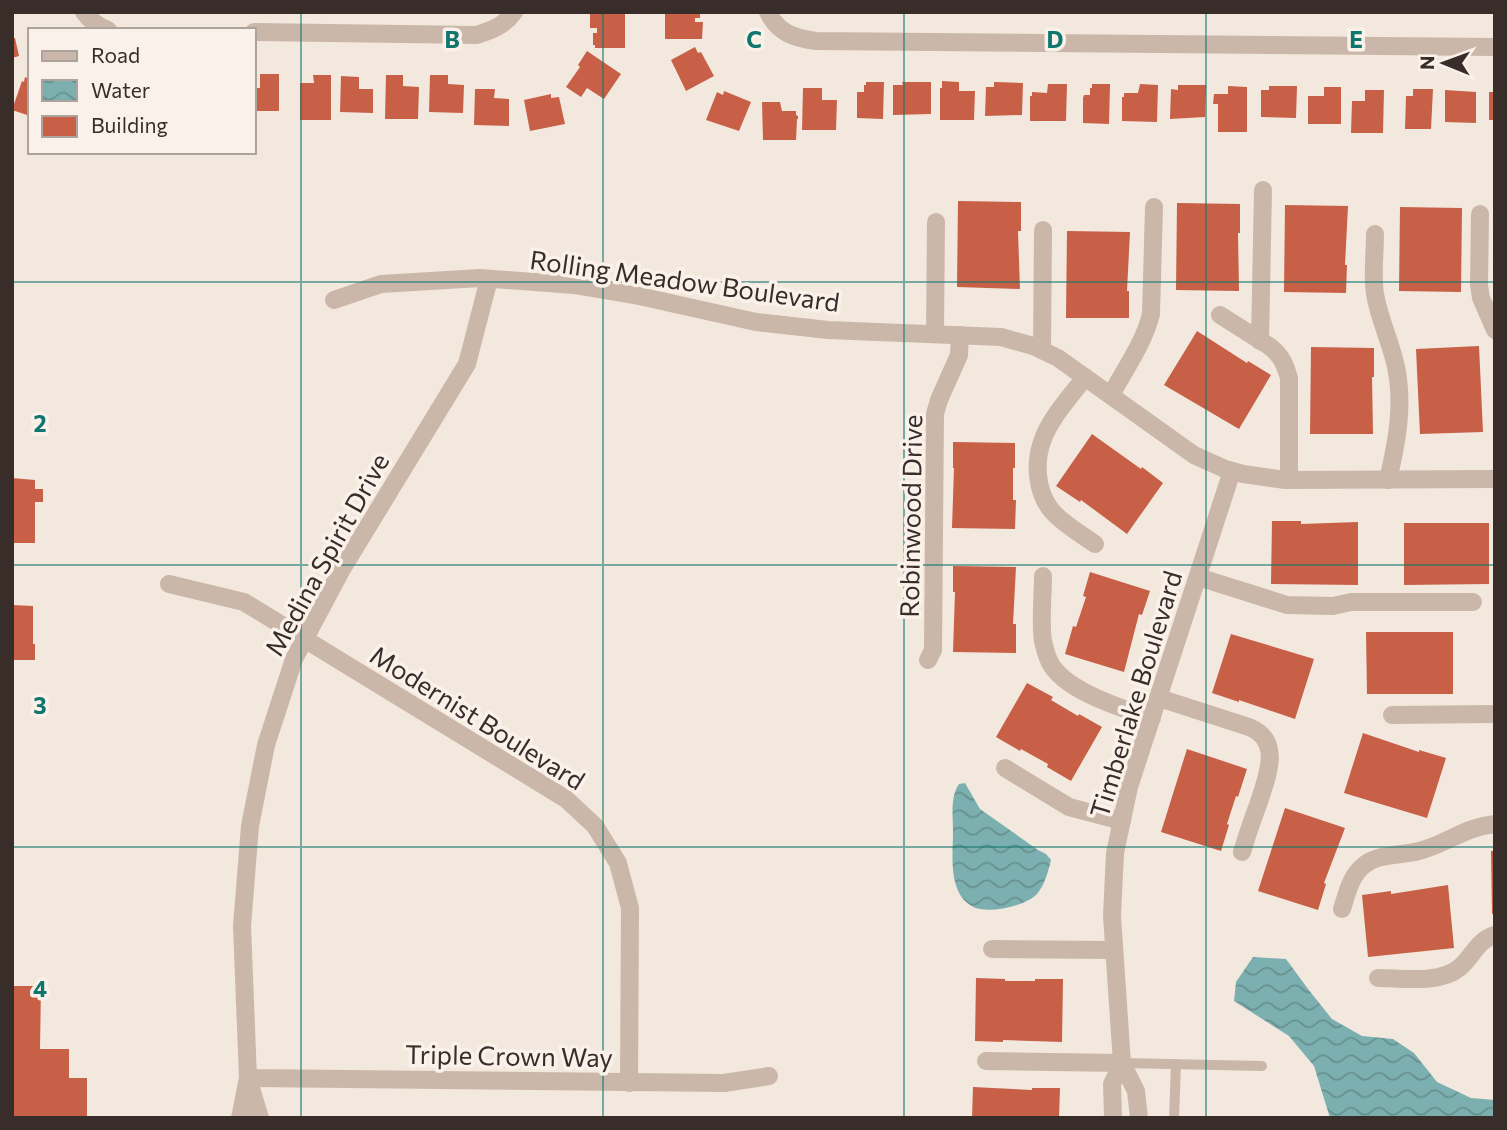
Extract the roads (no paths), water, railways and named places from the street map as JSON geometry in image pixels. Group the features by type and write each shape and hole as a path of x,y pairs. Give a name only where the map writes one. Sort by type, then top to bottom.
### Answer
{"street":[{"path":"85,13 103,28"},
{"path":"256,32 477,35 495,29 510,17"},
{"path":"772,19 788,34 816,41 1495,47"},
{"path":"1260,341 1263,190"},
{"path":"1111,395 1142,340 1151,314 1154,207"},
{"path":"1480,214 1479,285 1495,330"},
{"path":"936,222 936,334"},
{"path":"1042,350 1043,230"},
{"path":"1375,234 1374,292 1397,368 1400,398 1399,428 1388,480"},
{"name":"Rolling Meadow Boulevard","path":"334,300 381,284 489,279 574,285 639,296 756,322 828,330 1001,337 1058,358 1194,456 1232,471 1289,480 1495,480"},
{"name":"Medina Spirit Drive","path":"240,1118 248,1078 242,926 250,826 266,745 294,659 304,640 342,569 467,364 489,279"},
{"path":"1220,315 1279,355 1285,364 1289,378 1289,480"},
{"name":"Robinwood Drive","path":"928,660 933,650 935,414 959,355 960,335"},
{"path":"1085,377 1042,439 1038,471 1042,496 1052,510 1095,544"},
{"name":"Timberlake Boulevard","path":"1122,1063 1112,916 1114,869 1122,821 1129,787 1232,471"},
{"path":"1043,576 1042,638 1052,667 1067,681 1098,699 1152,718"},
{"path":"1198,577 1287,605 1473,602"},
{"name":"Modernist Boulevard","path":"169,584 244,603 566,799 595,826 618,863 630,908 629,1083"},
{"path":"1159,698 1259,731 1266,742 1270,754 1270,769 1242,852"},
{"path":"1392,715 1495,715"},
{"path":"1005,768 1069,807 1122,821"},
{"path":"1342,909 1353,877 1371,860 1420,851 1468,829 1495,824"},
{"path":"1378,978 1435,978 1446,975 1460,968 1483,941 1495,935"},
{"path":"992,949 1114,950"},
{"path":"986,1062 1122,1063"},
{"path":"1113,1118 1112,1084 1122,1063"},
{"path":"1122,1063 1136,1091 1139,1118"},
{"name":"Triple Crown Way","path":"248,1078 724,1083 769,1076"},
{"name":"Medina Spirit Drive","path":"248,1078 260,1118"}],"lane":[{"path":"1122,1063 1262,1066"},
{"path":"1174,1118 1176,1064"}],"water":[{"path":"965,783 980,809 1051,860 1042,886 1037,894 1025,902 990,910 982,909 969,904 959,892 953,866 953,807 956,789 959,784"},
{"path":"1253,957 1286,959 1332,1019 1362,1036 1393,1039 1414,1053 1437,1082 1471,1098 1495,1100 1495,1118 1330,1118 1314,1066 1289,1036 1234,1001 1236,982"}]}
